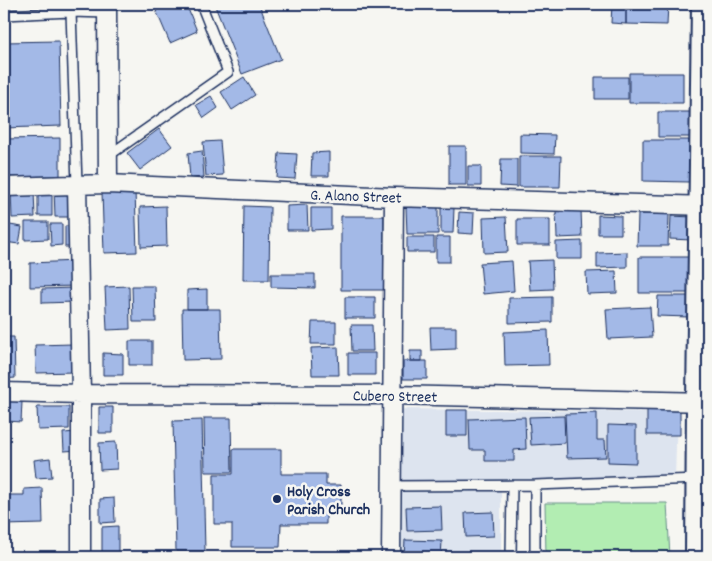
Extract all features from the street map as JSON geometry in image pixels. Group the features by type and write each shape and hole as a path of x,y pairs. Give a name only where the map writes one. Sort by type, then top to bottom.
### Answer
{"street":[{"path":"701,551 704,206 702,4"},
{"path":"107,8 108,184"},
{"path":"77,184 81,394 80,557"},
{"name":"G. Alano Street","path":"4,187 108,184 394,197 704,206"},
{"path":"391,557 394,197"},
{"name":"Cubero Street","path":"4,392 392,395 703,402"}],"lane":[{"path":"108,156 228,72 201,4"},
{"path":"4,15 71,12 107,8"},
{"path":"71,12 77,184"},
{"path":"391,486 512,485 703,479"},
{"path":"535,484 535,557"},
{"path":"511,557 512,485"}],"shaded area":[{"path":"396,409 677,412 675,480 501,480 501,557 396,557"}],"green space":[{"path":"545,503 667,503 670,557 546,557"}],"building":[{"path":"165,4 186,4 197,31 170,43 155,8"},
{"path":"220,4 259,4 281,59 242,74 215,6"},
{"path":"612,4 626,4 626,24 611,23"},
{"path":"626,4 668,4 667,25 626,24"},
{"path":"59,41 61,126 4,128 4,42"},
{"path":"629,73 683,73 683,103 629,103"},
{"path":"244,77 255,95 232,110 221,92"},
{"path":"595,77 628,77 628,99 595,99"},
{"path":"211,96 218,108 204,118 196,105"},
{"path":"658,112 692,112 692,137 658,137"},
{"path":"159,129 172,146 140,170 127,153"},
{"path":"520,134 555,135 554,154 520,153"},
{"path":"60,138 60,176 4,177 4,139"},
{"path":"643,140 689,140 689,182 643,181"},
{"path":"220,141 223,175 206,176 203,142"},
{"path":"449,146 466,146 466,185 449,185"},
{"path":"202,151 204,177 190,178 188,153"},
{"path":"329,152 329,176 311,176 312,153"},
{"path":"279,153 297,154 295,179 277,178"},
{"path":"519,156 561,156 560,187 519,187"},
{"path":"501,159 517,159 517,187 500,186"},
{"path":"468,166 481,166 481,186 468,186"},
{"path":"4,189 9,189 9,207 4,207"},
{"path":"54,189 75,189 75,217 55,217"},
{"path":"11,191 34,191 35,217 12,218"},
{"path":"135,191 137,252 104,253 102,192"},
{"path":"38,194 52,194 52,216 38,216"},
{"path":"307,205 308,230 287,230 287,206"},
{"path":"166,206 167,246 141,247 140,207"},
{"path":"244,206 270,207 269,280 243,280"},
{"path":"406,207 438,207 438,234 407,234"},
{"path":"311,208 331,208 331,229 311,230"},
{"path":"441,208 454,208 453,233 441,233"},
{"path":"556,210 581,210 582,237 557,238"},
{"path":"459,212 474,213 473,234 458,233"},
{"path":"638,214 669,214 668,246 637,246"},
{"path":"598,215 621,216 621,234 598,234"},
{"path":"341,216 384,216 384,290 341,290"},
{"path":"671,216 692,217 691,240 670,239"},
{"path":"506,217 508,252 484,253 483,218"},
{"path":"517,219 550,219 550,245 517,245"},
{"path":"25,222 48,222 48,239 25,240"},
{"path":"4,224 22,227 19,244 4,242"},
{"path":"50,224 62,224 62,245 51,246"},
{"path":"65,226 77,226 77,247 65,247"},
{"path":"407,237 434,237 434,252 407,252"},
{"path":"436,237 450,237 450,262 436,262"},
{"path":"582,241 582,259 556,259 556,242"},
{"path":"4,246 7,246 7,263 4,263"},
{"path":"627,252 627,267 597,268 597,253"},
{"path":"639,257 694,257 693,293 639,293"},
{"path":"552,260 553,289 530,290 528,261"},
{"path":"77,261 77,286 30,287 30,263"},
{"path":"512,261 514,291 483,294 480,263"},
{"path":"616,271 617,293 587,294 586,272"},
{"path":"271,274 315,274 315,288 271,287"},
{"path":"129,286 130,329 107,330 105,287"},
{"path":"132,286 155,286 156,322 133,322"},
{"path":"74,288 75,302 42,303 42,289"},
{"path":"207,289 207,309 187,309 187,290"},
{"path":"658,296 689,296 689,317 657,316"},
{"path":"345,297 375,297 375,318 345,318"},
{"path":"552,297 552,322 509,323 509,298"},
{"path":"650,307 652,337 608,339 606,309"},
{"path":"182,309 220,309 221,359 183,360"},
{"path":"312,322 336,322 336,344 311,344"},
{"path":"351,325 372,325 373,351 352,351"},
{"path":"430,327 456,327 456,349 431,350"},
{"path":"548,330 549,365 505,366 504,332"},
{"path":"4,337 14,337 15,378 4,379"},
{"path":"129,341 152,341 152,365 129,365"},
{"path":"73,344 74,372 36,373 35,345"},
{"path":"338,347 339,375 312,375 311,348"},
{"path":"410,351 422,351 422,361 410,361"},
{"path":"103,353 123,354 123,375 103,375"},
{"path":"348,353 375,353 375,375 348,375"},
{"path":"403,361 427,361 427,379 403,379"},
{"path":"8,401 22,402 21,422 7,421"},
{"path":"37,407 69,407 69,429 38,430"},
{"path":"99,407 113,407 113,433 99,433"},
{"path":"647,408 680,408 680,435 647,435"},
{"path":"446,410 467,410 467,436 446,436"},
{"path":"597,413 597,440 605,440 606,457 567,458 565,414"},
{"path":"564,416 565,443 531,445 529,417"},
{"path":"525,417 526,449 514,450 514,461 485,461 485,450 470,450 469,419"},
{"path":"204,418 231,418 232,472 205,472"},
{"path":"202,420 205,551 176,551 173,421"},
{"path":"608,425 636,426 636,463 608,462"},
{"path":"77,432 79,450 64,451 63,433"},
{"path":"116,442 117,469 100,470 99,443"},
{"name":"Holy Cross Parish Church","path":"233,449 281,449 281,474 326,474 326,485 341,485 341,513 326,512 326,524 281,524 280,547 232,547 232,524 214,524 214,474 233,474"},
{"path":"5,450 5,478 4,478"},
{"path":"50,458 52,477 36,478 34,460"},
{"path":"42,488 43,524 4,525 4,495 24,495 24,489"},
{"path":"114,498 115,522 100,523 100,499"},
{"path":"441,506 442,530 407,531 406,507"},
{"path":"493,512 494,536 466,537 465,513"},
{"path":"118,526 118,557 102,557 102,527"},
{"path":"405,540 442,541 441,557 404,557"}],"place":[{"name":"Holy Cross Parish Church","path":"277,499"}]}
